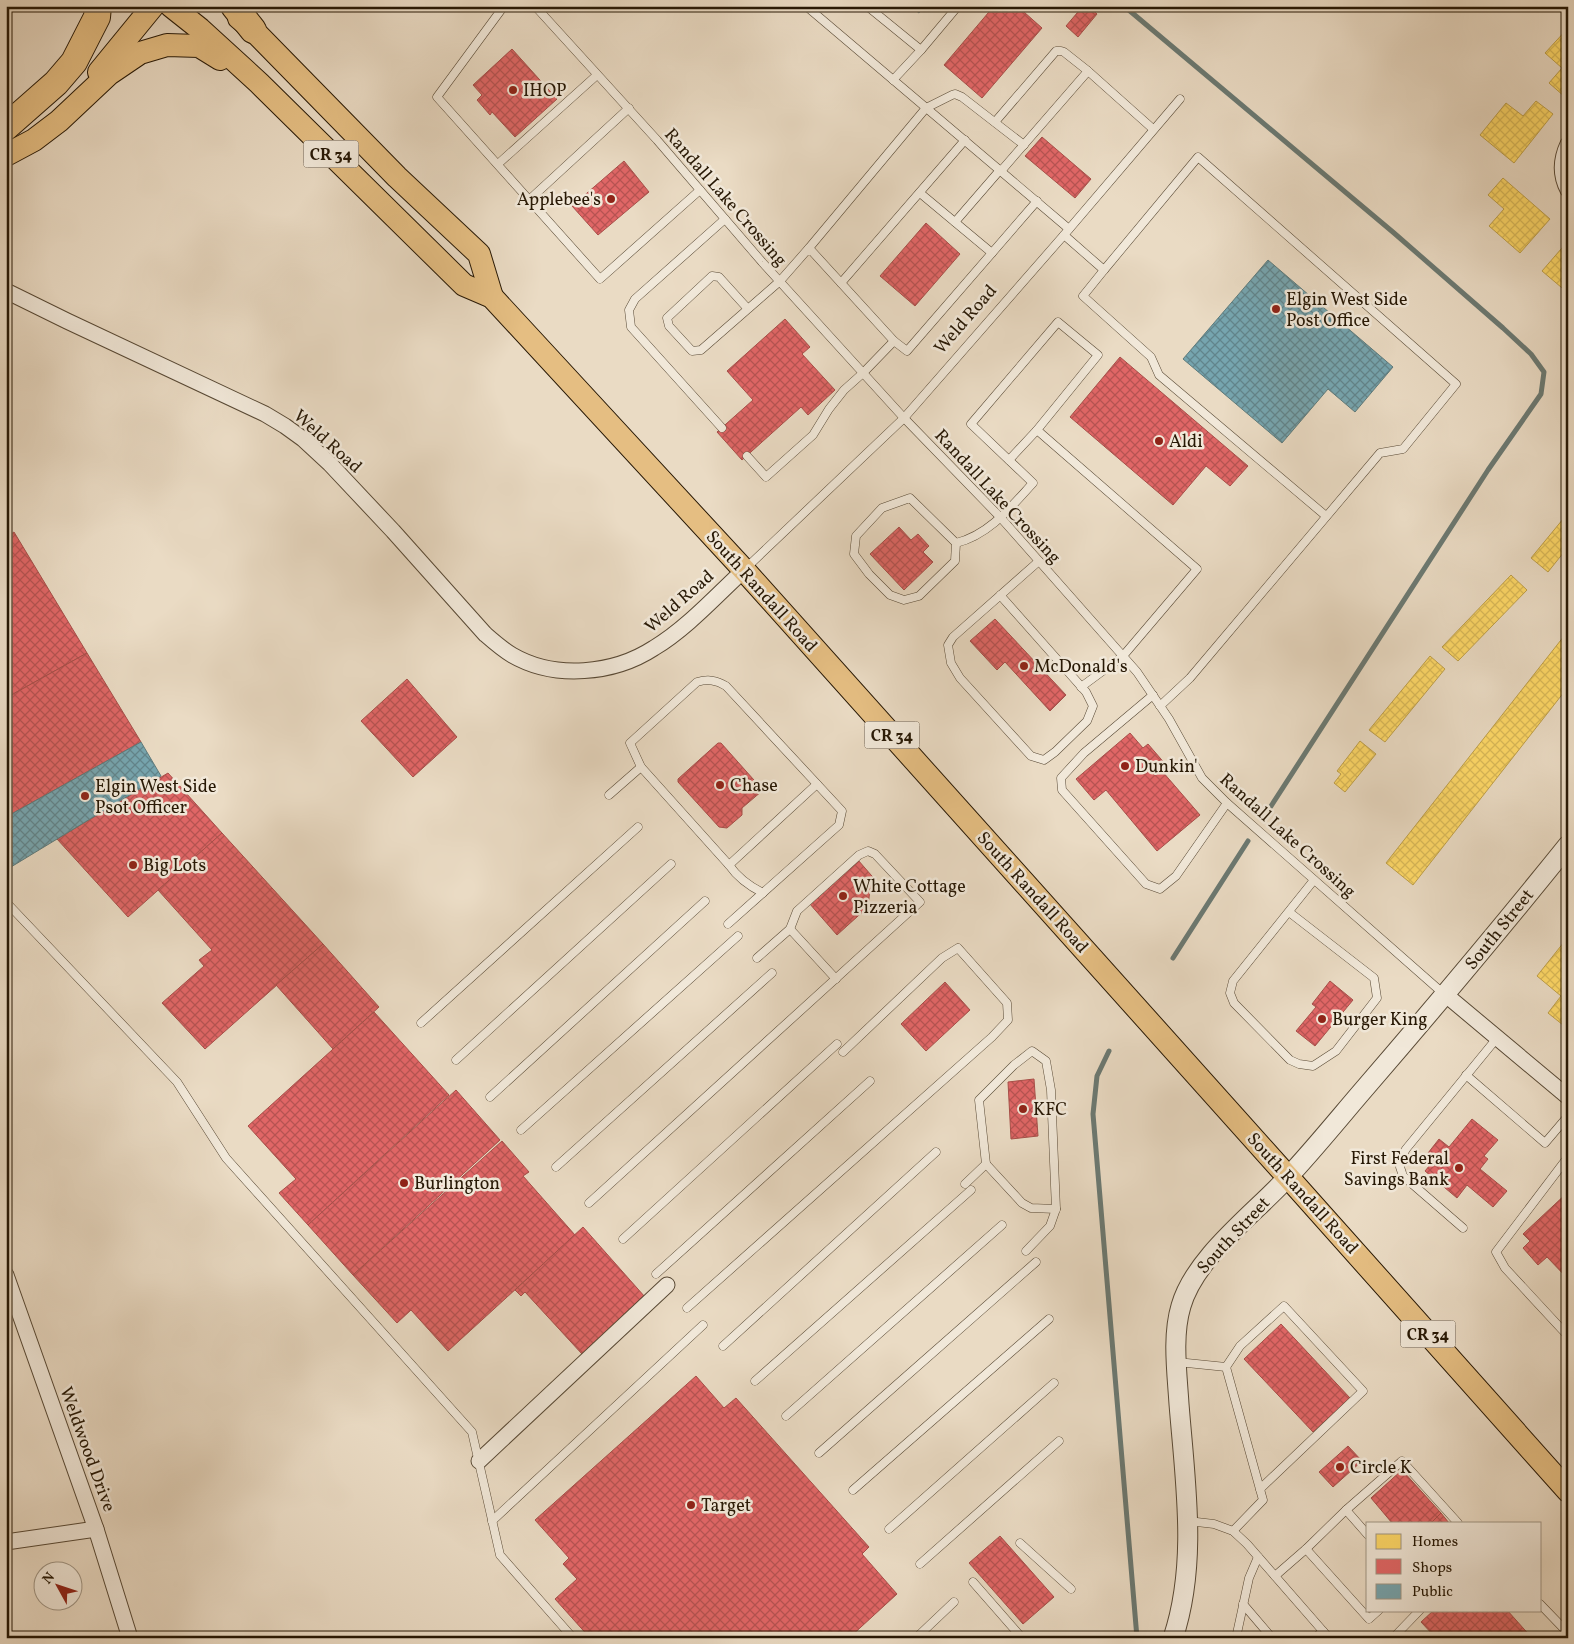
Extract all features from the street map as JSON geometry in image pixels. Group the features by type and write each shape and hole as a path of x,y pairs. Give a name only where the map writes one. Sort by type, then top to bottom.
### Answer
{"highway":[{"path":"6,127 56,83 74,62 97,17 98,6"},
{"path":"234,6 253,30"}],"main road":[{"path":"59,121 153,6"},
{"name":"South Randall Road","path":"171,6 200,29 259,83 464,285 492,297 744,570 1568,1491"},
{"name":"South Randall Road","path":"226,6 253,30 396,177 480,254 492,297"},
{"path":"6,156 34,140 59,121 109,74 140,53 167,45 199,46 259,83"}],"street":[{"path":"1568,144 1562,160 1562,172 1568,190"},
{"name":"Weld Road","path":"6,291 247,405 285,426 303,439 336,471 400,538 485,634 501,648 535,665 575,672 594,670 633,659 670,637 744,570"},
{"name":"South Street","path":"1173,1638 1186,1583 1188,1521 1177,1362 1177,1321 1192,1279 1210,1255 1288,1177 1565,855"},
{"path":"1446,995 1568,1097"},
{"name":"Weldwood Drive","path":"6,1275 96,1529 130,1638"},
{"path":"479,1461 666,1286"},
{"path":"6,1542 96,1529"}],"lane":[{"path":"504,6 437,97 600,279 700,190"},
{"name":"Randall Lake Crossing","path":"535,6 863,373 1001,518 1137,672 1160,706 1202,778 1227,803 1446,995"},
{"path":"806,6 1037,201 1104,270"},
{"path":"867,6 921,50"},
{"path":"893,80 958,6"},
{"path":"995,122 1056,51 1061,50 1088,71 1153,130"},
{"path":"955,222 1088,71"},
{"path":"498,164 597,75"},
{"path":"748,309 719,277 712,276 667,318 668,326 692,351 701,350 748,309 780,281 926,108 956,94 1024,144"},
{"name":"Weld Road","path":"744,570 904,418 1067,232 1180,99"},
{"path":"530,200 628,108"},
{"path":"841,283 964,140"},
{"path":"1160,706 1190,678 1380,453 1403,449 1456,384 1198,157 1082,296 1152,357 1160,375 1326,516"},
{"path":"920,193 992,252"},
{"path":"809,248 894,341 906,351 1037,201"},
{"path":"722,428 631,327 629,310 635,299 725,219"},
{"path":"956,543 970,540 1001,518 1033,483 971,424 1058,322 1098,355 1037,430 1009,460"},
{"path":"746,456 766,477 812,435 844,390 894,341"},
{"path":"1037,430 1198,569 1123,656 1081,687"},
{"path":"910,498 956,543 954,561 919,596 904,600 890,595 869,574 854,554 856,536 882,508 910,498"},
{"path":"1000,595 1081,687 1090,698 1093,706 1087,721 1044,760 1031,756 960,678 951,663 948,653 948,645 953,637 1000,595 1039,561"},
{"path":"728,924 763,893 839,825 842,811 726,686 716,680 697,682 630,743 641,767 736,874 750,886 763,893"},
{"path":"1153,695 1084,753 1061,778 1062,790 1146,884 1160,888 1176,876 1227,803"},
{"path":"609,796 641,767"},
{"path":"729,865 817,784"},
{"path":"421,1023 638,827"},
{"path":"589,1203 920,902 875,854 868,851 859,855 797,911 790,929 757,958"},
{"path":"456,1060 671,864"},
{"path":"1289,912 1374,978 1377,998 1336,1051 1313,1066 1299,1064 1290,1060 1234,1003 1230,993 1233,981 1314,880"},
{"path":"490,1097 705,901"},
{"path":"6,902 177,1082 226,1158 472,1432 500,1556 573,1638"},
{"path":"790,929 836,979"},
{"path":"521,1130 738,936"},
{"path":"688,1308 992,1037 1008,1020 1007,1003 958,948 942,958 843,1052"},
{"path":"556,1167 772,973"},
{"path":"1463,1228 1403,1176 1400,1167 1402,1156 1406,1149 1497,1038"},
{"path":"623,1239 837,1044"},
{"path":"1026,1251 1050,1226 1056,1209 1051,1090 1046,1061 1032,1051 1014,1065 979,1100 986,1164 1022,1203 1031,1208 1056,1209"},
{"path":"1466,1075 1545,1144 1568,1116"},
{"path":"656,1274 870,1081"},
{"path":"723,1346 936,1152"},
{"path":"1567,1160 1496,1252 1505,1268 1568,1336"},
{"path":"755,1381 968,1187 986,1164"},
{"path":"786,1416 1002,1225"},
{"path":"819,1453 1036,1262"},
{"path":"1233,1531 1263,1500 1226,1367 1240,1346 1284,1306 1362,1391 1260,1489"},
{"path":"853,1490 1049,1319"},
{"path":"492,1521 703,1325"},
{"path":"1177,1362 1226,1367"},
{"path":"888,1529 1054,1384"},
{"path":"920,1564 1059,1440"},
{"path":"1275,1576 1346,1510 1402,1462 1457,1522"},
{"path":"1346,1510 1366,1533"},
{"path":"1188,1521 1214,1524 1233,1531 1329,1638"},
{"path":"1020,1543 1071,1589"},
{"path":"1306,1549 1369,1619 1377,1612"},
{"path":"1236,1638 1249,1578 1258,1557"},
{"path":"973,1582 1022,1638"},
{"path":"916,1638 954,1602"},
{"path":"1243,1604 1272,1638"},
{"path":"1542,1606 1568,1633"},
{"path":"1393,1638 1418,1612"},
{"path":"1315,1638 1323,1631"}],"building: Homes":[{"path":"1568,28 1568,95 1565,97 1549,83 1562,68 1545,53"},
{"path":"1536,101 1553,114 1514,163 1480,135 1506,103 1523,116"},
{"path":"1503,178 1550,219 1520,253 1489,226 1504,209 1488,195"},
{"path":"1568,241 1568,293 1542,271"},
{"path":"1568,513 1568,547 1548,572 1531,558"},
{"path":"1511,575 1527,590 1458,661 1442,647"},
{"path":"1568,631 1568,687 1413,885 1386,863"},
{"path":"1430,656 1445,669 1385,742 1369,730"},
{"path":"1360,741 1376,754 1345,792 1334,783 1341,774 1337,771"},
{"path":"1568,937 1568,1029 1548,1013 1561,996 1537,976"}],"building: Shops":[{"path":"994,6 1029,6 1024,12 1042,28 982,98 944,65"},
{"path":"1083,6 1089,6 1097,14 1078,37 1066,26"},
{"name":"IHOP","path":"512,49 557,99 515,137 492,112 490,115 477,100 482,95 473,85"},
{"path":"1042,137 1091,179 1075,198 1025,156"},
{"name":"Applebee's","path":"624,161 649,192 598,235 572,206"},
{"path":"926,223 960,254 915,306 880,276"},
{"path":"785,319 810,347 802,354 835,390 808,415 801,407 742,460 717,432 753,400 727,371"},
{"name":"Aldi","path":"1120,357 1248,466 1230,486 1206,466 1173,505 1070,417"},
{"path":"899,527 911,540 918,534 929,546 923,552 933,562 904,590 870,554"},
{"path":"14,532 87,653 6,698 6,537"},
{"name":"McDonald's","path":"995,619 1066,695 1050,711 1005,662 997,670 970,641"},
{"path":"87,653 141,742 6,817 6,698"},
{"path":"407,679 457,737 413,777 361,721"},
{"path":"1130,733 1143,748 1148,744 1167,766 1162,771 1200,815 1157,851 1106,790 1094,800 1076,779"},
{"name":"Chase","path":"718,743 721,743 762,789 742,808 742,815 727,828 719,827 678,782 678,779"},
{"name":"Big Lots","path":"168,773 222,833 128,917 57,839"},
{"path":"222,833 323,944 205,1049 162,1003 204,966 199,960 212,950 158,890"},
{"name":"White Cottage Pizzeria","path":"858,860 878,883 870,889 868,907 837,935 809,903"},
{"path":"323,944 379,1007 333,1049 276,985"},
{"name":"Burger King","path":"1330,981 1353,1000 1315,1046 1296,1031 1316,1007 1312,1004"},
{"path":"945,982 970,1010 926,1051 901,1024"},
{"path":"374,1012 449,1095 308,1225 279,1193 296,1179 248,1126"},
{"name":"KFC","path":"1034,1079 1038,1136 1011,1139 1008,1082"},
{"name":"Burlington","path":"456,1090 500,1140 353,1275 308,1225"},
{"path":"1472,1119 1498,1140 1484,1156 1488,1159 1480,1169 1507,1191 1493,1207 1467,1185 1457,1198 1425,1171 1435,1159 1428,1153 1439,1139 1449,1147"},
{"path":"502,1141 529,1172 523,1176 575,1235 448,1351 411,1310 397,1323 353,1275"},
{"path":"1568,1192 1568,1279 1547,1257 1538,1265 1523,1248 1530,1241 1523,1234"},
{"path":"583,1227 645,1297 582,1354 525,1292 521,1296 515,1290"},
{"path":"1281,1324 1350,1398 1313,1432 1244,1359"},
{"name":"Target","path":"696,1376 724,1408 736,1398 869,1547 862,1554 897,1594 849,1638 590,1638 555,1599 577,1579 563,1564 569,1558 535,1520"},
{"name":"Circle K","path":"1348,1446 1362,1461 1333,1487 1319,1472"},
{"path":"1402,1470 1441,1513 1432,1522 1391,1522 1371,1498"},
{"path":"1441,1513 1448,1522 1432,1522"},
{"path":"1000,1536 1054,1597 1023,1624 969,1563"},
{"path":"1432,1612 1509,1612 1532,1638 1436,1638 1421,1622"}],"building: Public":[{"path":"910,6 924,6 919,13"},
{"name":"Elgin West Side Post Office","path":"1268,260 1393,367 1355,412 1328,389 1282,443 1183,359"},
{"name":"Elgin West Side Psot Officer","path":"141,742 161,776 6,870 6,817"}],"waterway":[{"path":"1124,6 1394,233 1503,328 1531,354 1544,372 1541,394 1488,470 1264,817"},
{"path":"1173,958 1248,841"},
{"path":"1109,1051 1097,1076 1093,1114 1137,1638"}],"place":[{"name":"IHOP","path":"513,90"},
{"name":"Applebee's","path":"611,199"},
{"name":"Elgin West Side Post Office","path":"1276,309"},
{"name":"Aldi","path":"1159,441"},
{"name":"McDonald's","path":"1024,666"},
{"name":"Dunkin'","path":"1125,766"},
{"name":"Chase","path":"720,785"},
{"name":"Elgin West Side Psot Officer","path":"85,796"},
{"name":"Big Lots","path":"133,865"},
{"name":"White Cottage Pizzeria","path":"843,896"},
{"name":"Burger King","path":"1322,1019"},
{"name":"KFC","path":"1023,1109"},
{"name":"First Federal Savings Bank","path":"1459,1168"},
{"name":"Burlington","path":"404,1183"},
{"name":"Circle K","path":"1340,1467"},
{"name":"Target","path":"691,1505"}]}
